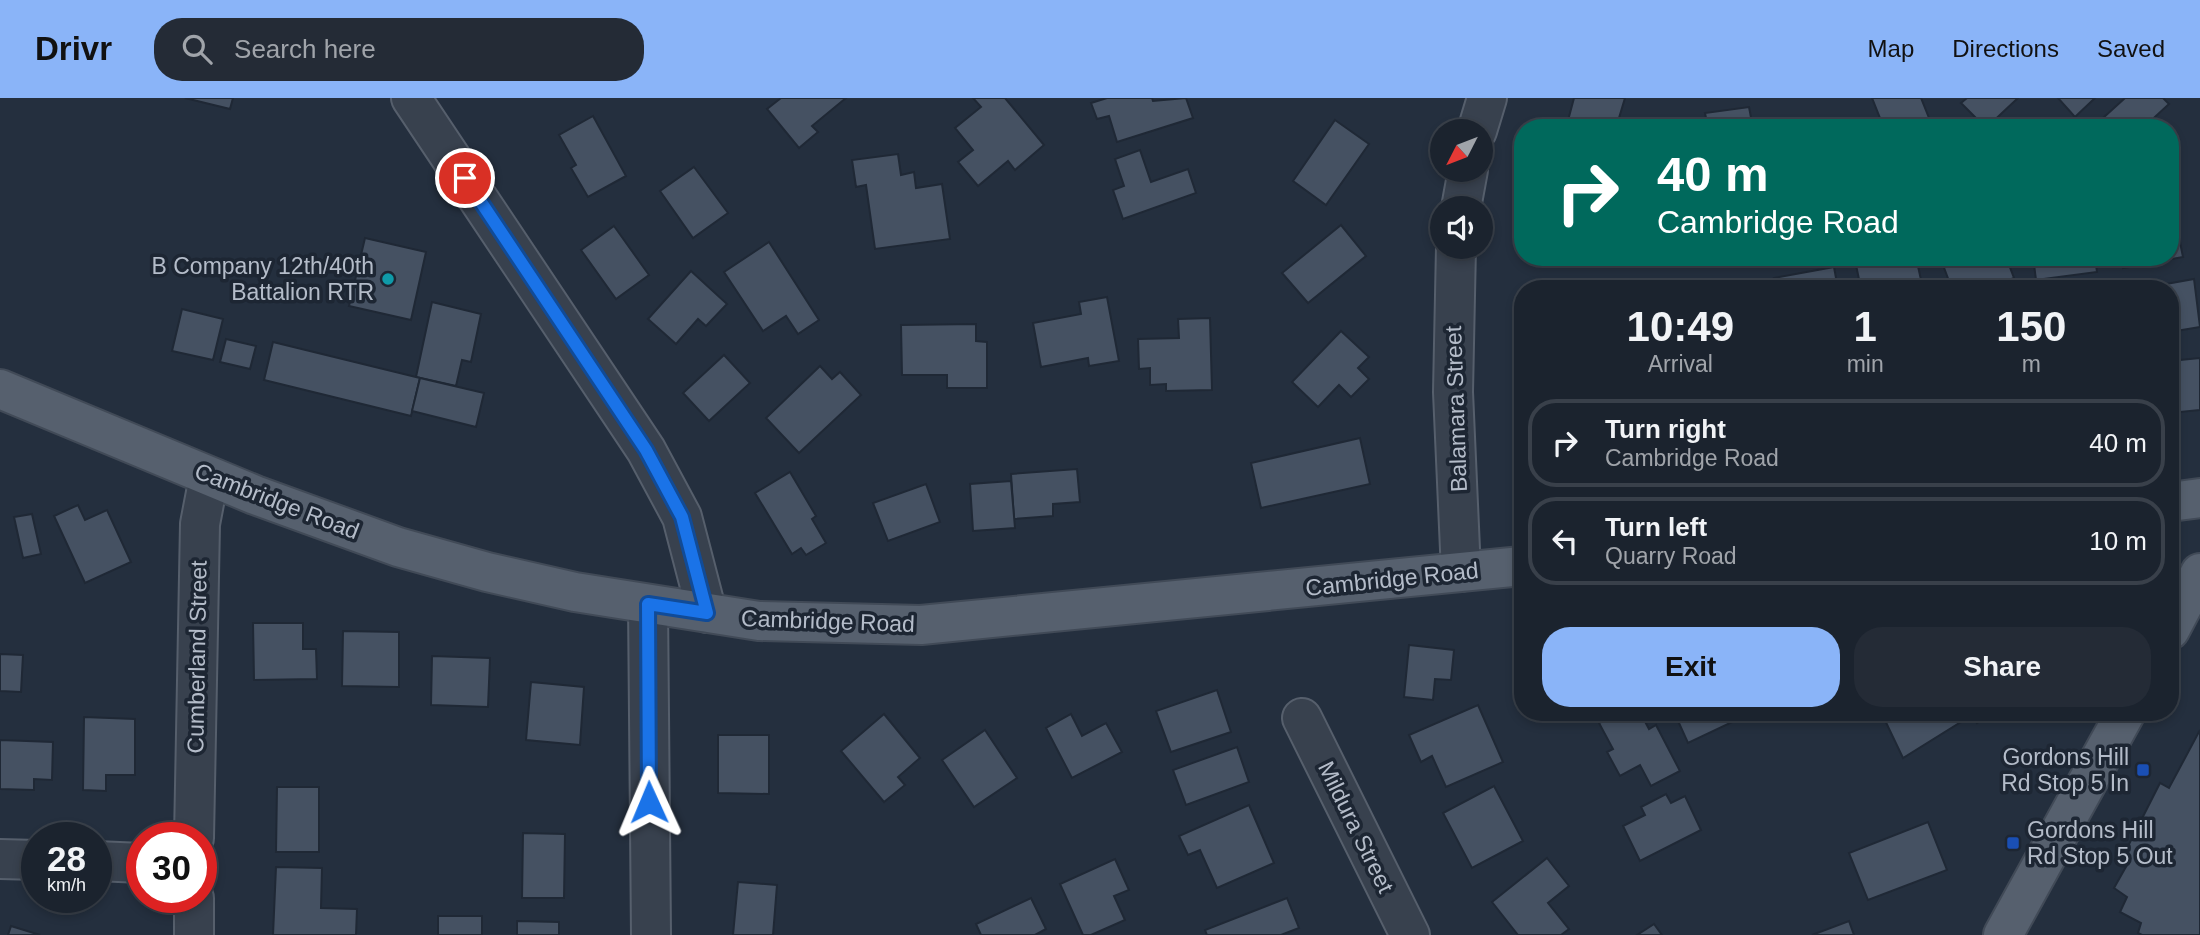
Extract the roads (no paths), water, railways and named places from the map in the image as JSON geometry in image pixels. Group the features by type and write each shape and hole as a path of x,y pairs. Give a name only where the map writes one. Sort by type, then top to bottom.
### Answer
{"main road":[{"name":"Cambridge Road","path":"0,389 209,477 320,520 410,550 487,572 648,604 771,622 921,625 1514,567"},
{"path":"2179,501 2200,498"},
{"path":"2003,935 2121,721"}],"street":[{"path":"411,98 646,450 682,517 707,613"},
{"path":"1481,119 1487,98"},
{"name":"Balamara Street","path":"1456,259 1453,392 1461,572"},
{"name":"Cumberland Street","path":"194,822 200,524 209,477"},
{"path":"648,604 651,935"},
{"name":"Mildura Street","path":"1302,718 1410,935"},
{"path":"0,859 21,860"},
{"path":"194,913 194,935"}],"place":[{"name":"B Company 12th/40th Battalion RTR","path":"388,279"},
{"name":"Gordons Hill Rd Stop 5 In","path":"2143,770"},
{"name":"Gordons Hill Rd Stop 5 Out","path":"2013,843"}]}
